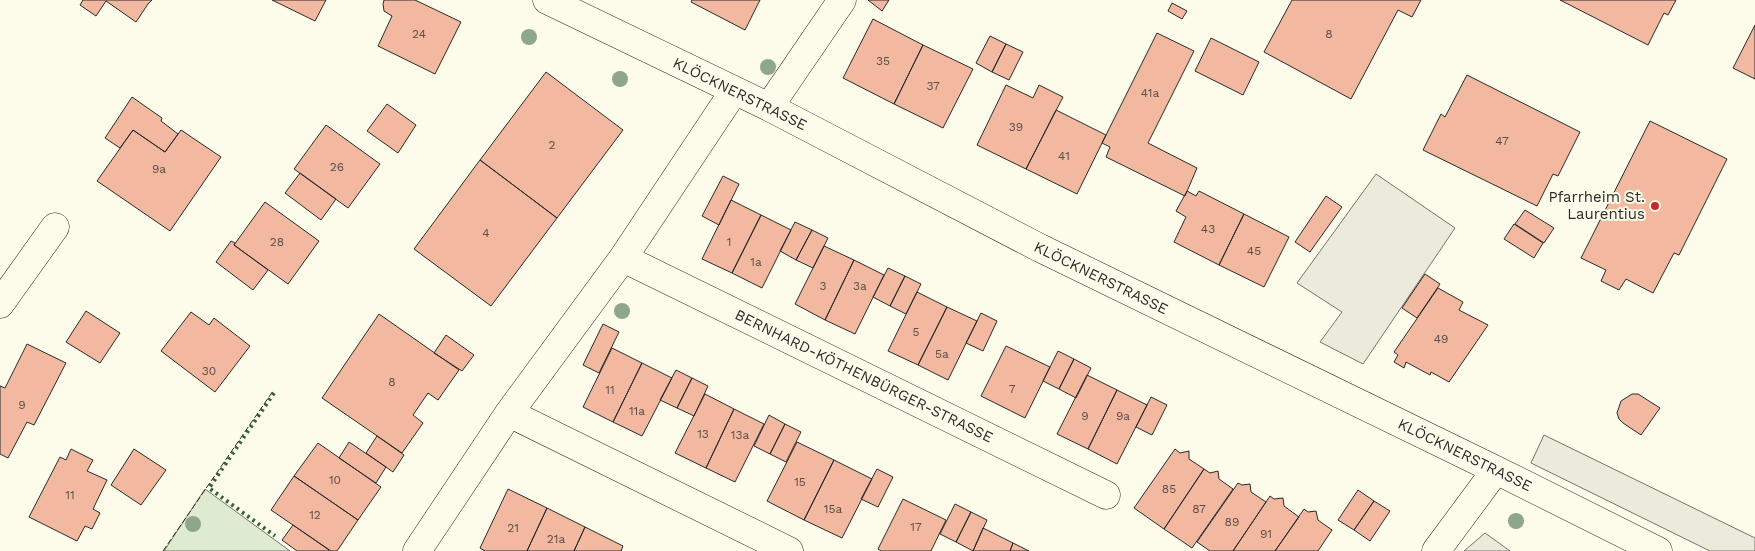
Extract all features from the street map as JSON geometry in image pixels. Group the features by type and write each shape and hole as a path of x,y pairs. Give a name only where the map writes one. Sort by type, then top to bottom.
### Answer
{"street":[{"name":"KLÖCKNERSTRASSE","path":"547,0 769,107 1040,248 1658,551"},
{"path":"769,107 842,0"},
{"path":"417,551 509,414 622,258 734,91"},
{"path":"0,304 55,227"},
{"name":"BERNHARD-KÖTHENBÜRGER-STRASSE","path":"622,258 1106,495"},
{"path":"509,414 789,551"},
{"path":"1436,551 1496,470"}],"green space":[{"path":"205,489 290,551 164,551"}],"shaded area":[{"path":"1376,174 1455,228 1363,364 1320,342 1342,312 1297,283"},
{"path":"1544,435 1755,538 1755,551 1710,551 1531,463"},
{"path":"1485,533 1510,551 1464,551"}],"building":[{"path":"83,0 152,0 136,22 106,1 96,16 80,5"},
{"path":"272,0 326,0 315,21"},
{"path":"384,0 415,0 461,22 435,74 378,46 392,16 384,11"},
{"path":"692,0 760,0 745,30 691,2"},
{"path":"868,0 889,0 882,11"},
{"path":"1292,0 1421,0 1412,17 1398,10 1351,99 1264,52"},
{"path":"1560,0 1676,0 1668,15 1664,13 1648,45"},
{"path":"1172,3 1187,11 1182,19 1168,11"},
{"path":"873,19 923,45 894,104 843,78"},
{"path":"1755,25 1755,79 1733,68"},
{"path":"1157,33 1194,51 1148,143 1197,168 1185,196 1106,157 1110,147 1102,143"},
{"path":"990,36 1006,44 992,72 976,63"},
{"path":"1211,38 1259,62 1243,95 1195,71"},
{"path":"1006,44 1023,52 1009,80 992,72"},
{"path":"923,45 973,69 943,128 894,104"},
{"path":"546,72 623,130 557,218 480,160"},
{"path":"1467,75 1580,132 1558,176 1553,174 1537,206 1423,150 1441,114 1445,117"},
{"path":"1006,85 1033,98 1039,85 1063,97 1026,169 977,145"},
{"path":"132,97 162,118 161,121 178,134 165,152 133,130 120,148 105,138"},
{"path":"387,104 416,125 398,153 367,131"},
{"path":"1056,110 1106,135 1077,194 1026,169"},
{"name":"Pfarrheim St. Laurentius","path":"1650,121 1727,159 1679,255 1674,253 1653,293 1626,279 1619,290 1601,281 1606,270 1581,258"},
{"path":"326,125 380,164 348,208 294,169"},
{"path":"133,130 165,152 181,130 221,157 170,231 97,181"},
{"path":"480,160 557,218 491,306 414,249"},
{"path":"300,173 336,199 321,220 285,193"},
{"path":"723,176 739,184 719,225 702,216"},
{"path":"1187,191 1196,196 1199,191 1244,214 1219,265 1174,242 1186,217 1176,211"},
{"path":"1326,196 1342,207 1310,252 1295,242"},
{"path":"731,200 761,215 732,273 702,259"},
{"path":"265,202 319,241 288,284 234,245"},
{"path":"1525,210 1554,228 1544,243 1515,224"},
{"path":"1244,214 1289,237 1264,287 1219,265"},
{"path":"761,215 791,230 762,288 732,273"},
{"path":"795,222 812,230 796,260 780,251"},
{"path":"1514,224 1543,243 1534,258 1504,239"},
{"path":"812,230 828,238 813,268 796,260"},
{"path":"231,241 268,270 253,290 216,262"},
{"path":"824,246 854,260 825,320 795,304"},
{"path":"854,260 884,275 855,334 825,320"},
{"path":"888,268 905,276 890,306 873,297"},
{"path":"1425,274 1440,284 1417,318 1402,308"},
{"path":"905,276 921,284 906,314 890,306"},
{"path":"1438,288 1463,302 1459,310 1488,325 1449,382 1431,372 1430,375 1406,362 1404,368 1394,362 1398,355 1394,352"},
{"path":"917,292 947,307 918,365 888,351"},
{"path":"947,307 977,321 948,380 918,365"},
{"path":"86,311 120,333 100,363 66,342"},
{"path":"191,312 209,325 214,318 250,346 215,392 161,351"},
{"path":"981,313 997,321 983,351 966,343"},
{"path":"379,314 459,370 438,400 428,393 413,415 423,423 402,453 322,398"},
{"path":"603,324 619,332 599,373 583,365"},
{"path":"446,335 474,355 462,371 434,353"},
{"path":"27,344 66,363 34,425 27,422 8,458 0,454 0,386 5,388"},
{"path":"1006,346 1050,367 1025,418 981,396"},
{"path":"612,348 642,363 613,422 583,407"},
{"path":"1058,351 1074,359 1059,389 1043,381"},
{"path":"1074,359 1091,368 1076,398 1059,389"},
{"path":"642,363 672,378 642,436 613,422"},
{"path":"676,370 692,378 677,408 660,400"},
{"path":"1087,375 1117,390 1088,449 1057,434"},
{"path":"692,378 708,386 694,416 677,408"},
{"path":"1117,390 1147,405 1117,464 1088,449"},
{"path":"705,394 734,409 706,468 675,453"},
{"path":"1632,394 1638,394 1660,408 1641,435 1623,423 1617,413 1621,401"},
{"path":"1151,397 1167,405 1152,435 1136,427"},
{"path":"734,409 764,424 735,482 706,468"},
{"path":"769,415 785,424 770,454 754,446"},
{"path":"785,424 801,432 786,462 770,454"},
{"path":"377,436 404,455 393,472 366,453"},
{"path":"349,442 386,467 376,483 339,458"},
{"path":"797,442 834,460 804,520 767,501"},
{"path":"318,443 381,487 358,520 294,476"},
{"path":"71,449 93,460 87,471 107,480 93,509 100,513 92,529 85,526 77,541 29,517 60,457 66,460"},
{"path":"134,449 166,470 141,505 111,485"},
{"path":"1175,449 1180,453 1189,451 1189,459 1204,469 1164,529 1134,508"},
{"path":"834,460 872,479 842,538 804,520"},
{"path":"877,469 893,477 878,507 861,499"},
{"path":"1204,469 1210,473 1218,471 1219,479 1233,489 1192,548 1164,529"},
{"path":"294,476 358,520 337,551 331,551 271,510"},
{"path":"1238,483 1242,485 1250,484 1251,492 1266,502 1233,551 1210,551 1197,542"},
{"path":"508,489 547,508 527,551 485,551 480,548"},
{"path":"1358,490 1374,501 1354,530 1338,520"},
{"path":"1270,496 1274,499 1283,498 1284,506 1299,517 1275,551 1233,551"},
{"path":"903,499 946,520 931,551 881,551 878,549"},
{"path":"1374,501 1390,511 1370,541 1354,530"},
{"path":"955,504 971,512 956,542 940,534"},
{"path":"547,508 585,527 574,551 527,551"},
{"path":"1304,509 1308,512 1316,511 1318,520 1332,530 1318,551 1275,551"},
{"path":"971,512 987,520 973,551 956,542"},
{"path":"293,525 329,551 297,551 282,540"},
{"path":"585,527 623,546 621,551 574,551"},
{"path":"983,528 1013,543 1010,551 973,551"},
{"path":"1013,543 1029,551 1010,551"}],"hedge":[{"path":"274,393 209,488 275,536"}],"fence":[{"path":"163,551 273,391"}],"place":[{"name":"Pfarrheim St. Laurentius","path":"1655,206"}]}
